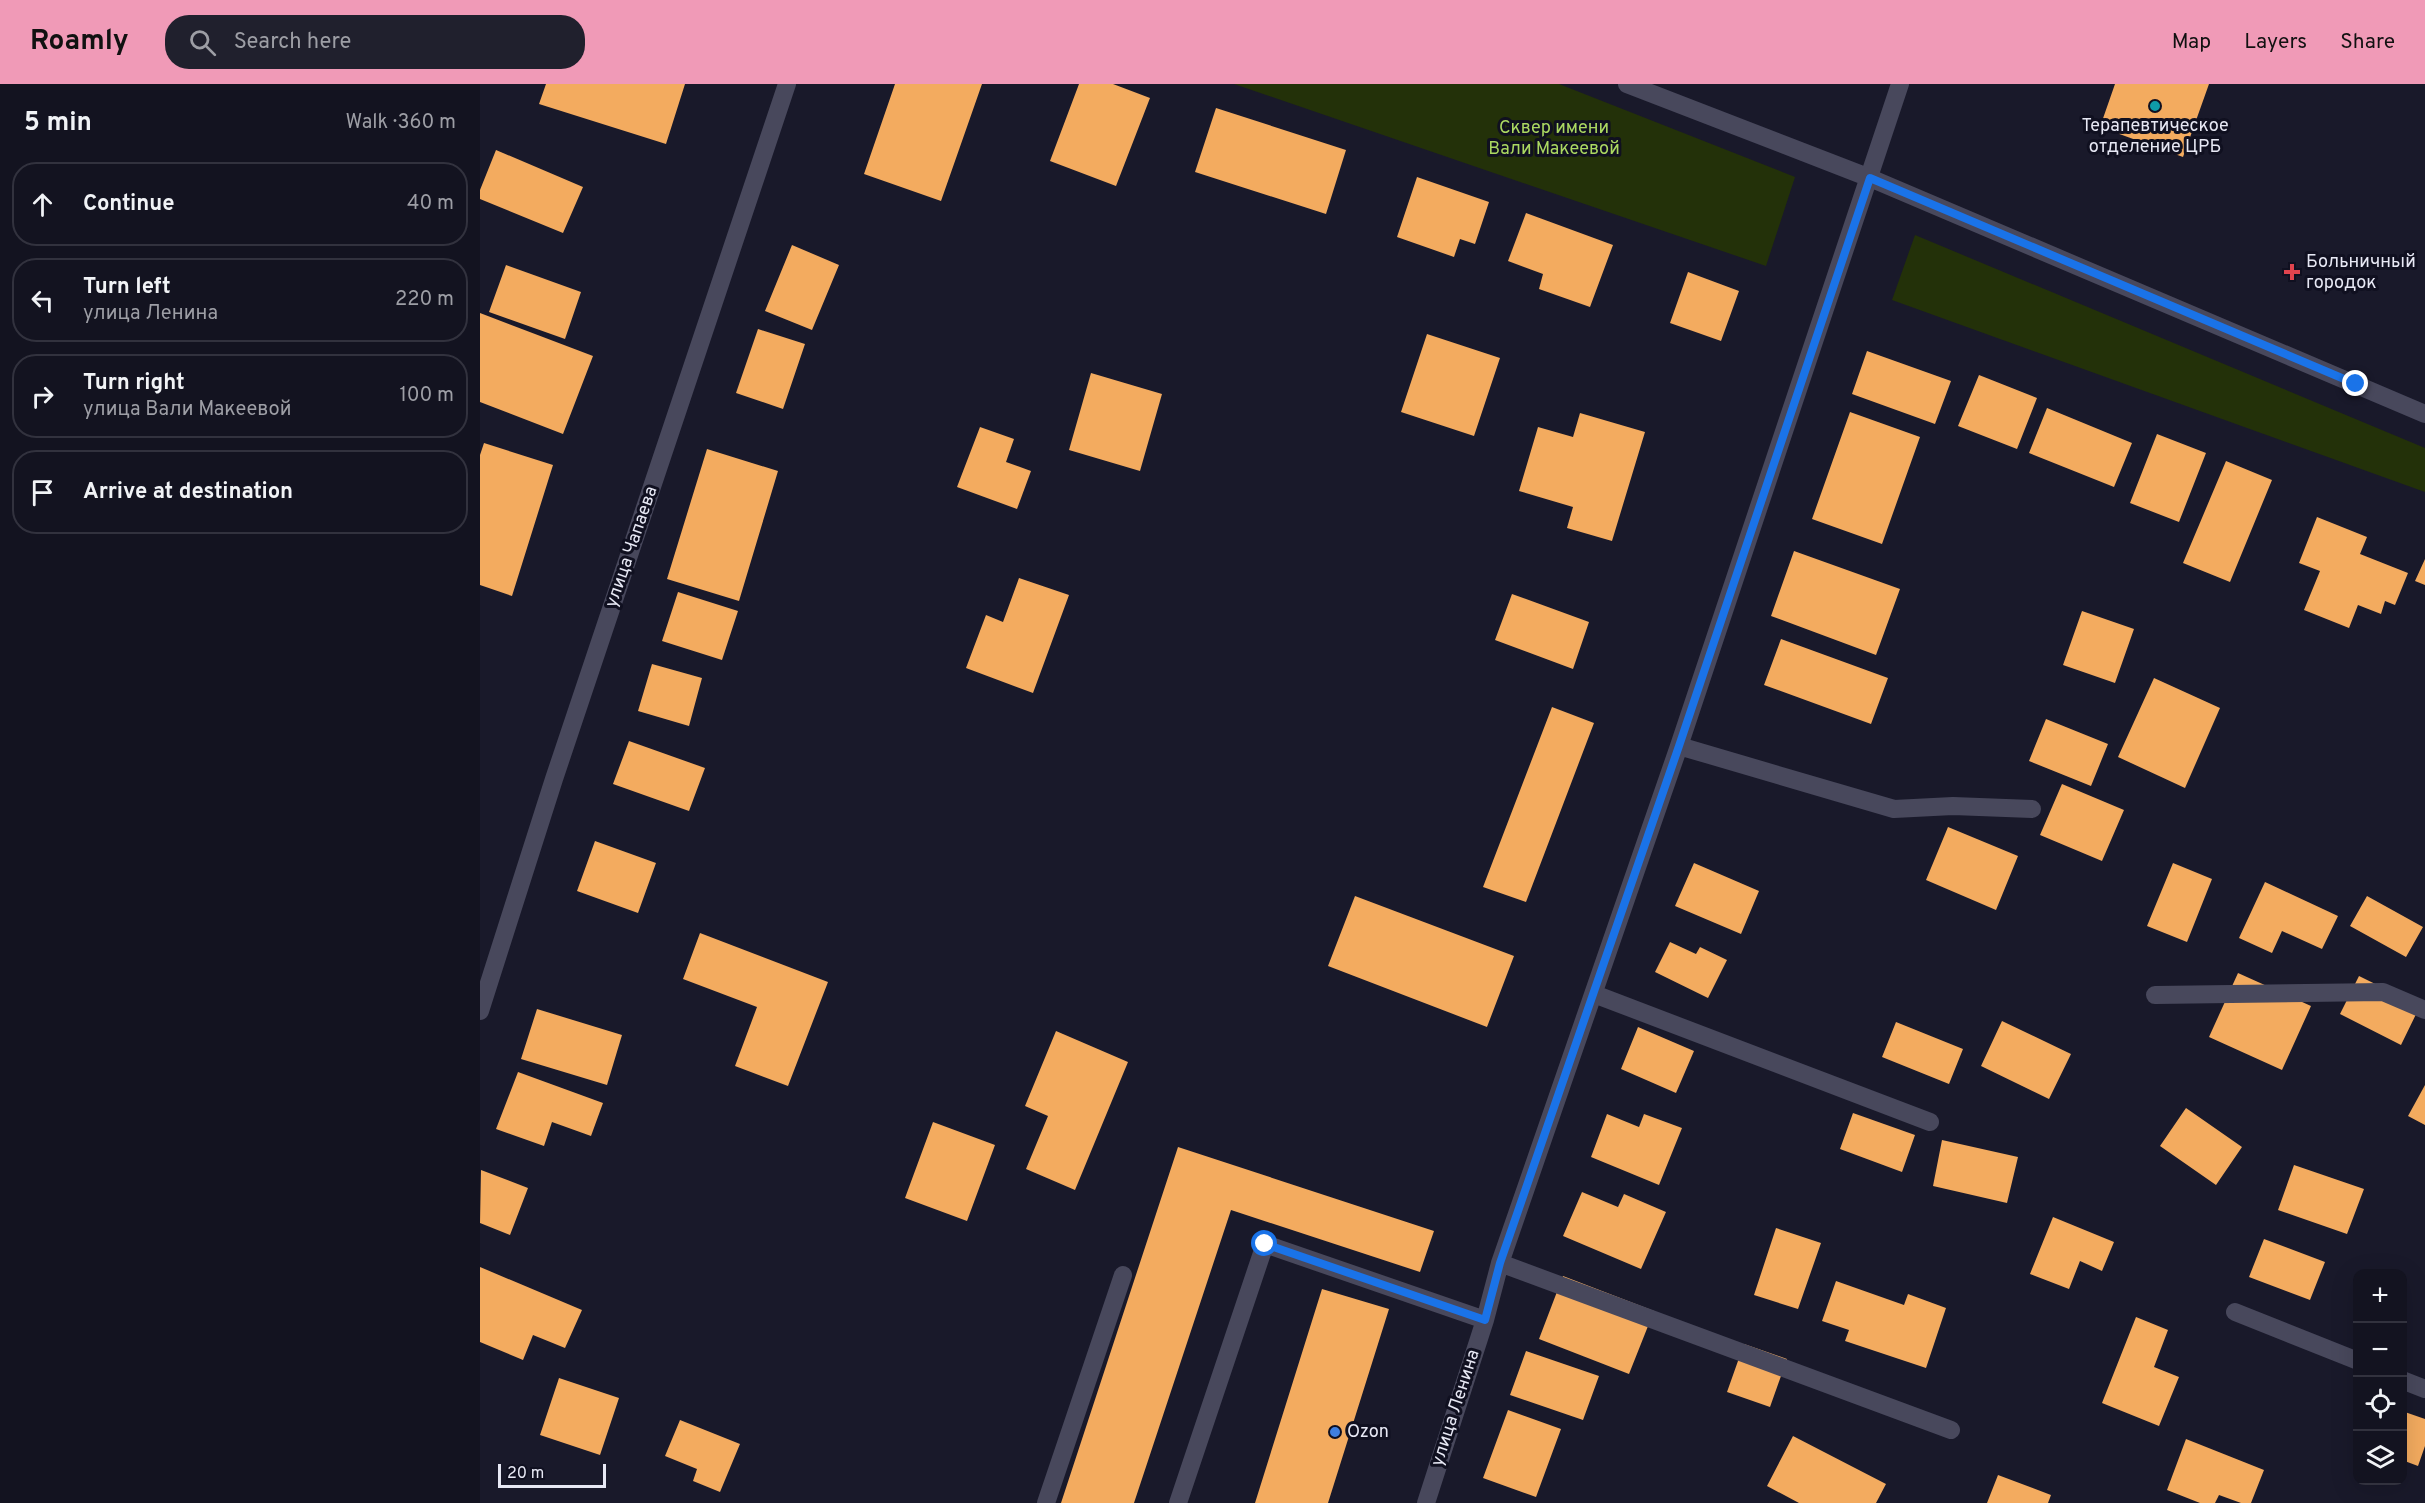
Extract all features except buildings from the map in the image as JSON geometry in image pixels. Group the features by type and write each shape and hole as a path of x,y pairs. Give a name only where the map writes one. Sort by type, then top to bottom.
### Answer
{"street":[{"name":"улица Чапаева","path":"480,1011 554,779 787,84"},
{"path":"1628,84 1870,178 2425,414"},
{"name":"улица Ленина","path":"1426,1503 1485,1320 1500,1263 1679,746 1900,84"},
{"path":"1679,746 1894,809 1953,807 2032,809"},
{"path":"2155,995 2383,992 2425,1010"},
{"path":"1594,994 1930,1122"},
{"path":"1178,1503 1265,1244 1485,1320"},
{"path":"1500,1263 1951,1430"},
{"path":"1046,1503 1123,1275"},
{"path":"2235,1312 2353,1360"},
{"path":"2407,1382 2425,1389"}],"green space":[{"name":"Сквер имени Вали Макеевой","path":"1234,84 1559,84 1795,177 1766,266"},
{"path":"1915,235 2425,448 2425,492 1892,300"}],"place":[{"name":"Терапевтическое отделение ЦРБ","path":"2155,106"},
{"name":"Больничный городок","path":"2292,272"},
{"name":"Ozon","path":"1335,1432"}],"route":[{"path":"1265,1244 1485,1320 1500,1263 1679,746 1870,178 2356,384"}]}
